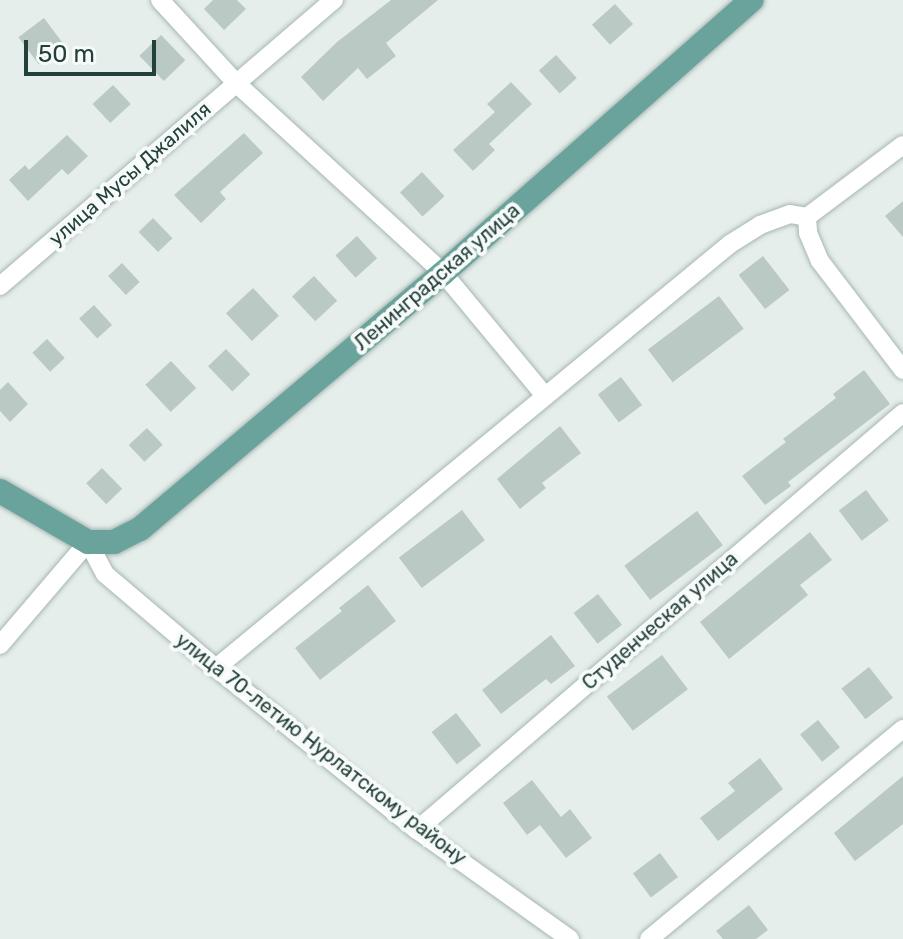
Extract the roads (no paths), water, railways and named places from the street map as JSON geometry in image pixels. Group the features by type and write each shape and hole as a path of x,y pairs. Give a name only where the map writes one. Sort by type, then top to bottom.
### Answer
{"main road":[{"name":"Ленинградская улица","path":"88,542 114,542 166,509 443,273 752,0"},
{"name":"улица 70-летию Нурлатскому району","path":"0,491 88,542"}],"street":[{"path":"160,0 236,83 443,273 545,396"},
{"name":"улица Мусы Джалиля","path":"0,286 334,0"},
{"path":"216,668 730,244 778,218 790,214 807,217 903,145"},
{"path":"807,217 808,233 820,261 903,370"},
{"name":"Студенческая улица","path":"417,830 903,413"},
{"path":"0,645 88,542"},
{"name":"улица 70-летию Нурлатскому району","path":"88,542 105,574 216,668 417,830 570,939"},
{"path":"649,939 903,729"}]}
